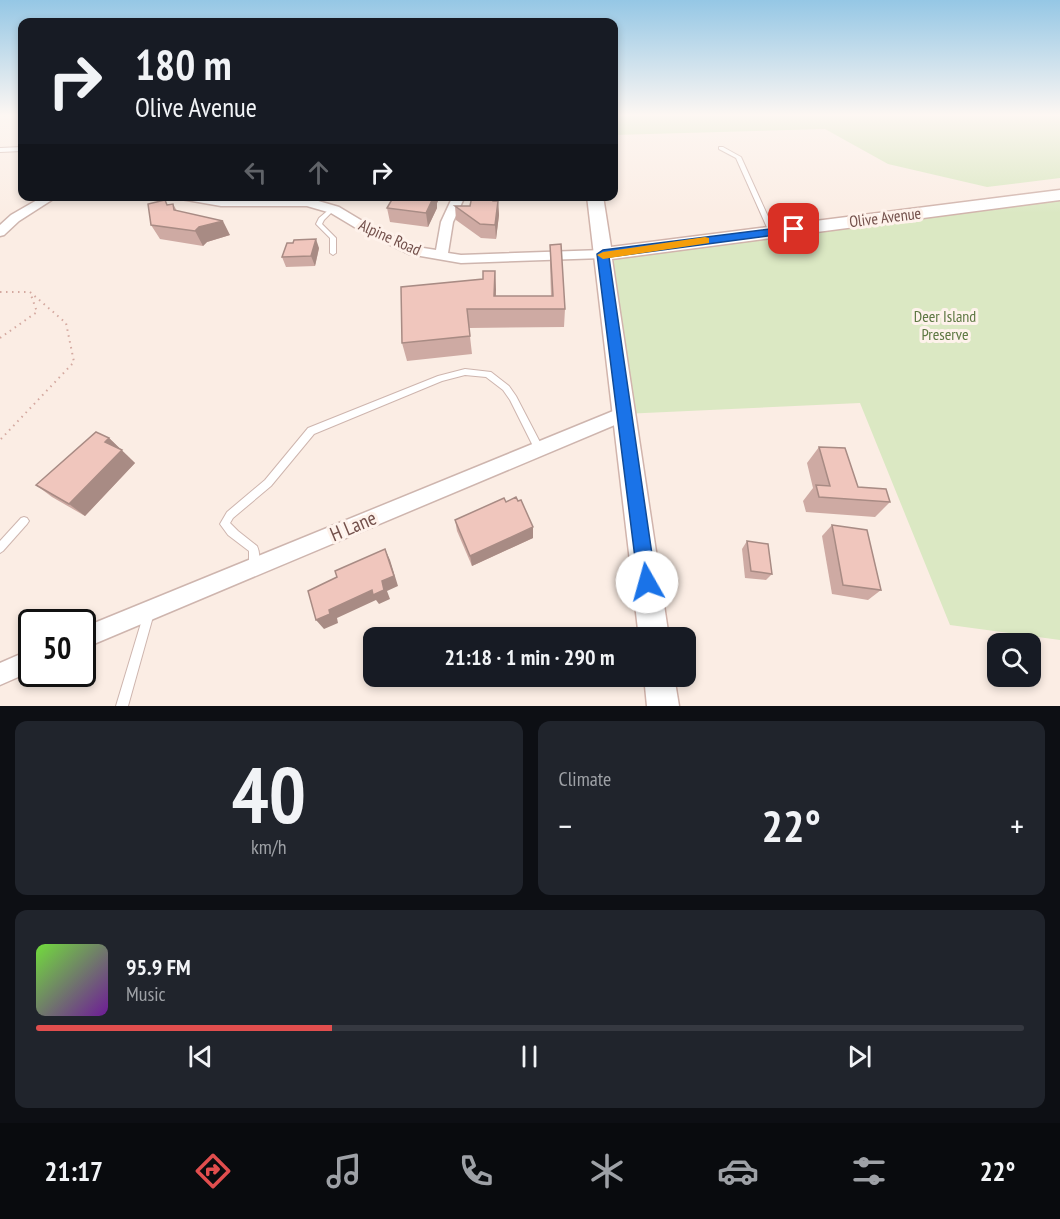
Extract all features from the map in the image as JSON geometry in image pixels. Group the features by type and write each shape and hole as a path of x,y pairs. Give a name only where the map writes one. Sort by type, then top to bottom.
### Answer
{"street":[{"name":"Olive Avenue","path":"603,254 1060,195"},
{"path":"0,232 15,218 43,201"},
{"name":"Alpine Road","path":"214,201 251,201"},
{"name":"Alpine Road","path":"314,201 414,251 441,257 461,260 603,254"},
{"path":"441,257 447,222 457,201"},
{"path":"597,201 652,627"},
{"name":"H Lane","path":"96,633 623,414"},
{"path":"0,674 18,666"},
{"path":"660,687 663,706"}],"lane":[{"path":"721,148 738,156 772,232"},
{"path":"0,150 18,149"},
{"path":"332,209 319,224 333,238 333,253"},
{"path":"254,568 254,549 246,541 231,533 225,524 230,515 268,483 311,431 332,422 412,392 441,378 465,372 488,374 496,378 513,398 539,449"},
{"path":"0,548 24,521"},
{"path":"122,706 150,611"}],"path":[{"path":"0,292 30,292 66,323 74,362 0,440"},
{"path":"0,338 37,312 30,292"}],"green space":[{"path":"857,147 1060,147 1060,178 987,187 888,164"},
{"name":"Deer Island Preserve","path":"1060,195 1060,640 1041,637 1041,633 1009,633 950,625 860,403 623,414 603,254"}],"building":[{"path":"165,201 167,205 173,204 174,210 223,221 199,227 195,231 151,225 148,204"},
{"path":"391,201 432,201 426,213 387,208"},
{"path":"471,201 498,201 495,225 480,224 455,206 470,206"},
{"path":"316,239 311,256 282,257 287,243 293,243 294,240"},
{"path":"561,244 565,309 467,309 470,336 402,343 401,287 483,279 483,271 495,271 494,296 553,296 550,245"},
{"path":"96,432 109,438 105,442 122,450 69,504 36,485"},
{"path":"819,447 845,448 858,487 886,489 890,502 819,497 816,485 830,486"},
{"path":"516,497 518,501 521,500 533,527 470,556 455,520 504,498 506,502"},
{"path":"832,525 867,530 881,590 843,585"},
{"path":"747,541 768,544 772,574 751,571"},
{"path":"385,549 394,576 382,581 384,590 373,595 372,590 329,610 330,614 316,620 308,591 337,577 335,571"}],"slow traffic":[{"path":"603,255 705,241"}],"route":[{"path":"647,582 603,254 794,229"}]}
